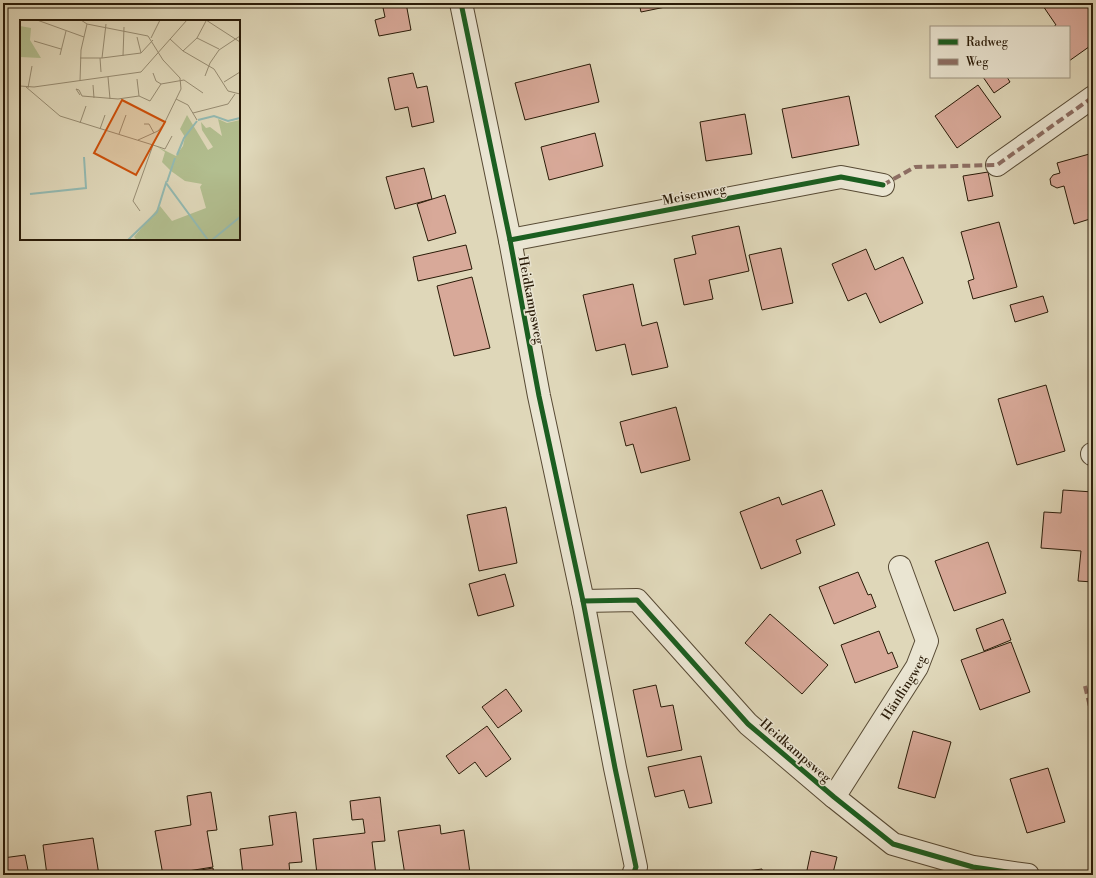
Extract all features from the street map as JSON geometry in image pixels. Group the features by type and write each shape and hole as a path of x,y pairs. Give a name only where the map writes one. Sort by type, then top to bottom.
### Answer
{"street":[{"name":"Heidkampsweg","path":"461,3 510,240 539,396 583,601 615,768 636,867 633,875"},
{"path":"997,165 1093,97"},
{"name":"Meisenweg","path":"510,240 841,177 883,185"},
{"name":"Hänflingweg","path":"834,797 917,667 927,641 900,567"},
{"name":"Heidkampsweg","path":"583,601 637,600 748,724 834,797 893,844 973,867 1028,875"}],"building":[{"path":"382,3 406,3 411,30 379,36 375,20 385,17"},
{"path":"639,3 680,3 680,4 641,12"},
{"path":"1041,3 1093,3 1093,44 1070,60 1070,26 1054,26 1056,25"},
{"path":"590,64 599,102 525,120 515,83"},
{"path":"413,73 417,88 427,86 434,122 412,127 408,107 395,110 388,78"},
{"path":"984,78 1008,78 1010,82 994,93"},
{"path":"978,85 1001,117 957,148 935,116"},
{"path":"849,96 859,145 792,158 782,109"},
{"path":"745,114 752,154 706,161 700,122"},
{"path":"595,133 603,166 549,180 541,147"},
{"path":"1093,153 1093,218 1074,224 1064,186 1057,188 1051,185 1050,179 1053,175 1060,173 1057,163"},
{"path":"424,168 432,199 395,209 386,177"},
{"path":"988,172 993,196 968,201 963,176"},
{"path":"445,195 456,233 428,241 417,204"},
{"path":"999,222 1017,287 973,299 968,281 974,279 961,232"},
{"path":"739,226 749,271 709,280 713,299 684,305 674,259 696,254 692,236"},
{"path":"466,245 472,269 418,281 413,257"},
{"path":"781,248 793,303 762,310 749,255"},
{"path":"866,249 875,270 903,257 923,303 880,323 866,293 848,301 832,264"},
{"path":"472,277 490,348 454,356 437,286"},
{"path":"633,284 642,326 657,322 668,367 632,375 625,344 596,351 583,295"},
{"path":"1043,296 1048,312 1015,322 1010,305"},
{"path":"1046,385 1065,451 1017,465 998,399"},
{"path":"676,407 690,460 641,473 633,444 626,446 620,422"},
{"path":"822,490 835,525 796,540 801,553 761,569 740,512 779,497 782,505"},
{"path":"1063,490 1093,492 1093,582 1078,581 1081,551 1041,548 1044,512 1061,513"},
{"path":"506,507 517,563 479,571 467,515"},
{"path":"988,542 1006,593 954,611 935,561"},
{"path":"858,572 868,595 871,594 876,607 834,624 819,587"},
{"path":"505,574 514,606 478,616 469,584"},
{"path":"770,614 828,665 802,694 745,643"},
{"path":"1003,619 1011,640 984,651 976,629"},
{"path":"879,631 888,654 892,652 898,667 855,683 841,645"},
{"path":"1011,642 1030,692 980,710 961,660"},
{"path":"656,685 661,707 673,705 682,750 647,757 633,690"},
{"path":"506,689 522,711 498,728 482,707"},
{"path":"487,726 511,759 486,777 475,762 459,774 446,756"},
{"path":"913,731 951,742 935,798 898,788"},
{"path":"701,756 712,803 689,808 684,790 655,797 648,767"},
{"path":"1048,768 1065,822 1027,833 1010,779"},
{"path":"211,792 217,830 207,831 213,867 163,875 155,831 191,825 187,796"},
{"path":"380,797 385,841 372,842 376,875 317,874 313,839 365,833 363,819 352,820 350,801"},
{"path":"296,812 302,862 289,863 290,875 243,875 240,849 273,845 269,816"},
{"path":"440,825 441,834 464,830 470,873 453,875 405,875 398,831"},
{"path":"93,838 99,875 47,875 43,845"},
{"path":"811,851 837,857 833,873 841,875 806,875"},
{"path":"25,855 29,875 3,875 3,858"},
{"path":"213,868 214,875 170,875"},
{"path":"762,869 763,875 733,875 732,873"}],"marked path":[{"path":"883,185 915,167 997,165 1093,97"},
{"path":"1085,686 1093,719"}],"cycle path":[{"path":"461,3 510,240 539,396 583,601 615,768 636,867 633,875"},
{"path":"510,240 841,177 883,185"},
{"path":"583,601 637,600 748,724 834,797 893,844 973,867 1028,875"}]}
